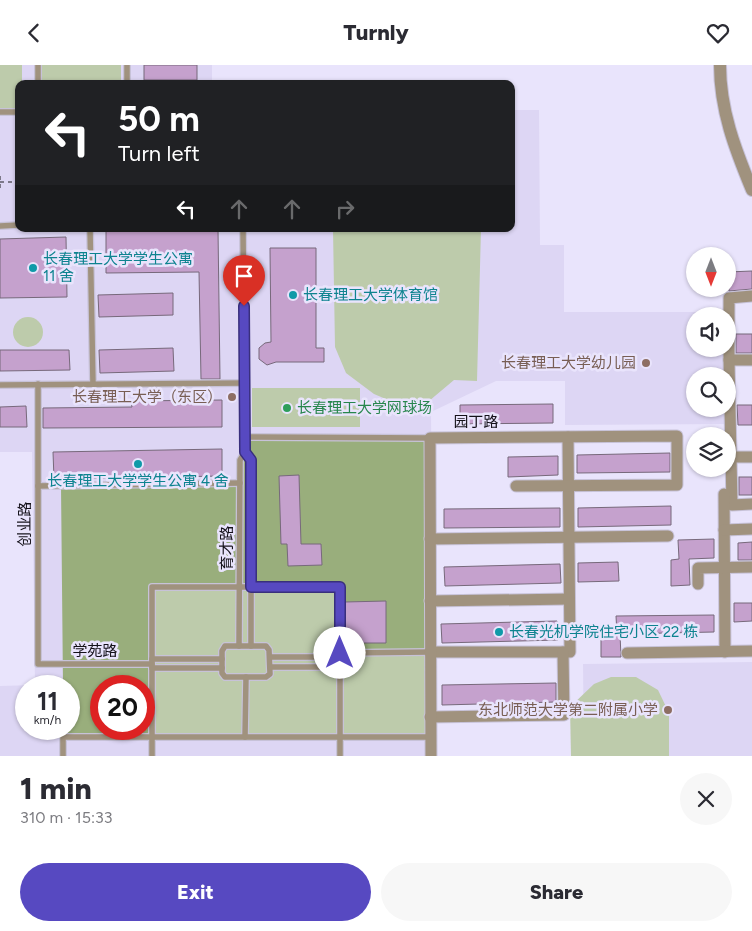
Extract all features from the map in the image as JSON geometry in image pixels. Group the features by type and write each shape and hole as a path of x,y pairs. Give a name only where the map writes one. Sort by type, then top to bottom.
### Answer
{"street":[{"path":"720,65 720,89 725,115 747,166 752,190"},
{"path":"731,427 729,298 752,296"},
{"path":"729,360 752,360"},
{"name":"园丁路","path":"430,438 677,436 677,485 568,486"},
{"path":"430,652 570,652 568,437"},
{"path":"430,438 431,756"},
{"path":"736,457 752,457"},
{"path":"732,477 732,505 752,505"},
{"path":"516,486 568,486"},
{"path":"724,494 725,652"},
{"path":"724,530 752,529"},
{"path":"430,539 668,536"},
{"path":"698,584 698,568 752,567"},
{"path":"430,601 569,599"},
{"path":"627,653 752,651"},
{"path":"430,717 564,715 563,652"}],"lane":[{"path":"38,65 38,80"},
{"path":"126,65 127,80"},
{"path":"0,112 15,112"},
{"path":"0,226 15,225"},
{"path":"90,232 93,384"},
{"name":"育才路","path":"239,646 240,459 245,452 243,232"},
{"path":"0,385 245,383"},
{"name":"创业路","path":"38,384 38,664"},
{"name":"园丁路","path":"245,437 430,438"},
{"name":"育才路","path":"245,452 251,460 251,646"},
{"path":"38,486 240,483"},
{"path":"152,675 152,587 340,587 340,756"},
{"path":"225,646 239,646 266,646 269,650 270,674 266,677 226,677 222,673 222,651 225,646"},
{"path":"270,657 430,652"},
{"name":"学苑路","path":"38,664 152,663 222,659"},
{"name":"学苑路","path":"152,663 222,668"},
{"path":"270,667 340,667"},
{"path":"245,737 246,677"},
{"path":"63,756 63,737 90,737"},
{"path":"155,737 430,737"},
{"path":"152,740 152,756"}],"path":[{"path":"0,175 0,188"},
{"path":"1,182 15,182"}],"shaded area":[{"name":"长春理工大学（东区）","path":"0,65 212,65 212,80 15,80 15,232 515,232 515,110 539,110 540,245 564,245 564,312 686,312 686,357 726,357 727,367 686,367 686,417 727,417 727,424 565,425 565,381 496,381 431,412 434,756 0,756 0,686 15,686 15,740 80,740 80,675 35,675 32,452 0,452"},
{"name":"东北师范大学第二附属小学","path":"752,662 752,756 584,756 583,664"}],"green space":[{"path":"0,65 22,65 22,80 15,80 15,108 0,109"},
{"path":"40,65 121,65 121,80 40,80"},
{"path":"333,232 481,232 477,381 454,380 429,401 400,405 374,394 346,373 335,347"},
{"path":"28,317 34,318 42,326 42,338 34,346 28,347 22,346 14,338 13,332 14,326 22,318"},
{"name":"长春理工大学网球场","path":"252,388 360,388 360,427 252,427"},
{"path":"245,437 430,438 430,652 340,653 340,587 152,587 152,675 90,675 90,737 80,737 80,675 63,675 61,485 240,483 240,460 245,452"},
{"path":"152,587 340,587 430,652 430,737 155,737 155,675 152,675"},
{"path":"611,677 636,677 658,690 669,713 669,756 571,756 570,707 594,684"}],"building":[{"path":"144,65 197,65 197,80 144,80"},
{"path":"106,232 218,232 220,379 201,379 199,272 106,273"},
{"name":"长春理工大学学生公寓 11 舍","path":"66,237 67,297 0,298 0,239"},
{"name":"长春理工大学体育馆","path":"270,248 316,248 316,348 324,348 324,362 276,362 267,365 259,359 259,348 265,343 271,342"},
{"path":"752,271 752,289 736,290 736,272"},
{"path":"173,293 173,315 99,317 98,295"},
{"path":"736,334 752,334 752,353 736,353"},
{"path":"173,348 174,371 100,373 99,350"},
{"path":"0,350 69,350 70,370 0,371"},
{"path":"222,400 222,427 43,428 43,408 132,407 131,401"},
{"path":"553,404 553,423 460,424 460,405"},
{"path":"737,405 752,405 752,425 738,425"},
{"path":"26,406 27,427 0,427 0,407"},
{"name":"长春理工大学学生公寓 4 舍","path":"222,449 222,476 54,479 53,452"},
{"path":"670,453 670,472 577,473 577,455"},
{"path":"558,456 558,475 508,477 508,457"},
{"path":"299,475 301,544 321,544 322,565 288,566 287,544 281,544 279,476"},
{"path":"739,477 752,477 752,495 739,495"},
{"path":"671,506 671,525 578,527 578,508"},
{"path":"560,508 560,527 444,528 444,509"},
{"path":"714,539 714,558 689,559 690,585 671,586 671,560 679,559 678,540"},
{"path":"752,542 752,560 738,560 738,543"},
{"path":"618,562 619,581 578,582 578,563"},
{"path":"560,564 561,583 445,586 444,567"},
{"path":"386,601 386,643 345,643 345,602"},
{"path":"734,603 752,603 752,621 734,622"},
{"path":"714,615 714,632 620,634 621,657 601,657 601,634 617,634 616,616"},
{"name":"长春光机学院住宅小区 22 栋","path":"557,621 558,640 442,643 441,624"},
{"path":"556,683 556,702 442,705 442,685"}],"place":[{"name":"长春理工大学学生公寓 11 舍","path":"33,268"},
{"name":"长春理工大学体育馆","path":"293,295"},
{"name":"长春理工大学幼儿园","path":"646,363"},
{"name":"长春理工大学（东区）","path":"232,397"},
{"name":"长春理工大学网球场","path":"287,408"},
{"name":"长春理工大学学生公寓 4 舍","path":"138,464"},
{"name":"长春光机学院住宅小区 22 栋","path":"499,632"},
{"name":"东北师范大学第二附属小学","path":"668,710"}],"route":[{"path":"244,306 245,452 251,460 251,587 340,587 340,653"}]}
